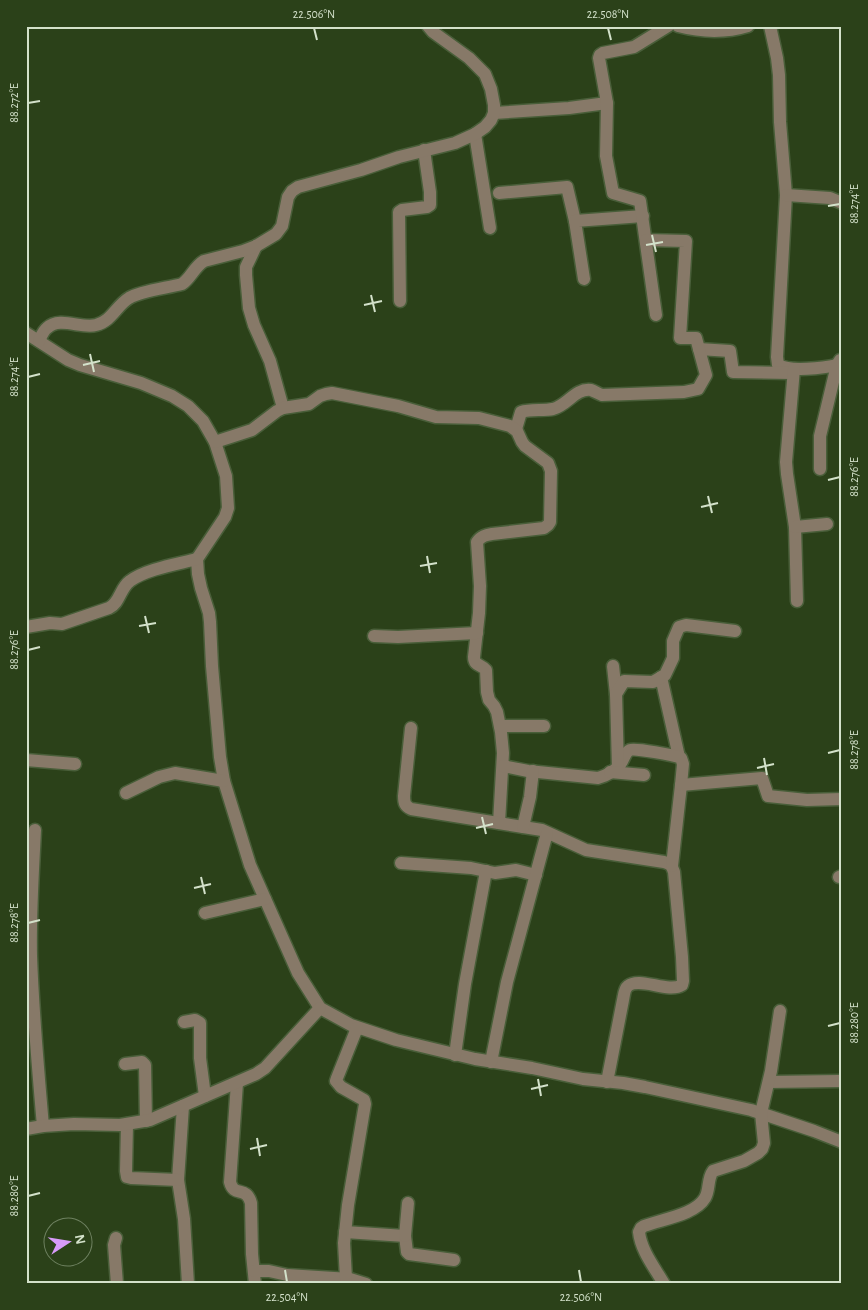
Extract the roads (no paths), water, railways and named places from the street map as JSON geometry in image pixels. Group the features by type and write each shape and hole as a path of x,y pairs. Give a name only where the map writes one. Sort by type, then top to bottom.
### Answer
{"street":[{"path":"39,341 45,330 50,326 60,323 94,326 105,322 127,300 134,296 182,284 188,281 198,264 256,246 276,234 282,226 288,197 298,187 361,170 399,157 455,143 485,127 491,120 494,105 491,89 485,74 469,58 433,32 428,26"},
{"path":"656,315 640,201 613,193 606,156 607,104 599,58 603,53 634,47 668,26"},
{"path":"678,26 691,29 722,31 736,30 748,26"},
{"path":"770,26 779,75 780,122 786,195 776,357 778,365 794,371"},
{"path":"494,112 607,104"},
{"path":"475,134 490,228"},
{"path":"400,301 399,212 430,205 424,150"},
{"path":"499,193 568,187 584,279"},
{"path":"786,195 830,198 842,204"},
{"path":"575,221 643,216"},
{"path":"516,429 521,412 558,407 570,400 575,394 581,392 591,390 602,395 684,392 698,389 706,375 696,338 680,338 686,241 646,240"},
{"path":"256,246 246,267 249,308 254,325 270,361 283,408"},
{"path":"26,333 68,360 141,383 172,396 188,406 203,421 215,442 226,476 228,508 225,516 197,559 201,588 209,613 224,781 250,865 298,973 320,1008 357,1028 396,1040 492,1062 583,1079 645,1087 722,1103 761,1113 842,1142"},
{"path":"699,349 730,351 733,372 794,371 825,368 839,362"},
{"path":"820,469 820,436 839,362"},
{"path":"794,371 786,474 795,527 797,601"},
{"path":"215,442 252,430 277,410 309,404 320,396 332,393 398,406 436,417 479,418 510,426 516,429 526,446 550,467 550,522 548,525 544,528 484,536 480,538 477,547 480,586 474,660 477,665 486,670 488,697 494,706 500,726 503,766 499,823"},
{"path":"795,527 827,524"},
{"path":"26,627 50,623 62,624 109,608 116,603 126,585 137,577 197,559"},
{"path":"616,694 624,681 653,682 666,675 673,658 674,641 679,627 686,625 735,631"},
{"path":"374,636 398,637 477,633"},
{"path":"613,666 616,694 614,770"},
{"path":"607,1082 625,990 628,986 639,983 675,988 682,985 683,981 672,866 682,760 678,757 661,678"},
{"path":"500,726 544,726"},
{"path":"411,728 404,796 406,806 416,810 542,830 586,850 664,862 672,866"},
{"path":"503,766 593,778 603,776 614,770 621,764 630,750 678,757"},
{"path":"26,760 75,764"},
{"path":"614,770 644,775"},
{"path":"523,827 530,797 533,771"},
{"path":"126,792 159,776 175,773 224,781"},
{"path":"681,785 762,778 768,796 807,800 842,799"},
{"path":"35,830 29,884 30,1015 43,1126"},
{"path":"492,1062 508,982 548,833"},
{"path":"401,863 501,872 516,870 536,875"},
{"path":"455,1054 465,984 486,871"},
{"path":"205,913 265,899"},
{"path":"26,1129 74,1124 127,1124 146,1121 183,1106 250,1078 265,1068 320,1008"},
{"path":"664,1284 648,1258 639,1232 641,1228 649,1224 695,1208 704,1199 709,1177 713,1172 744,1161 762,1149 764,1142 761,1113 769,1082 780,1011"},
{"path":"184,1022 195,1020 200,1023 200,1058 205,1096"},
{"path":"237,1083 230,1182 235,1191 249,1196 255,1277 269,1271 287,1280 355,1281 344,1260 345,1232 365,1104 364,1100 341,1087 336,1081 357,1028"},
{"path":"125,1064 142,1062 146,1065 146,1121"},
{"path":"769,1082 839,1081"},
{"path":"183,1106 178,1180 184,1218 185,1283"},
{"path":"127,1124 127,1177 178,1180"},
{"path":"408,1203 407,1252 409,1254 454,1260"},
{"path":"345,1232 406,1236"},
{"path":"116,1238 114,1245 117,1284"}]}
